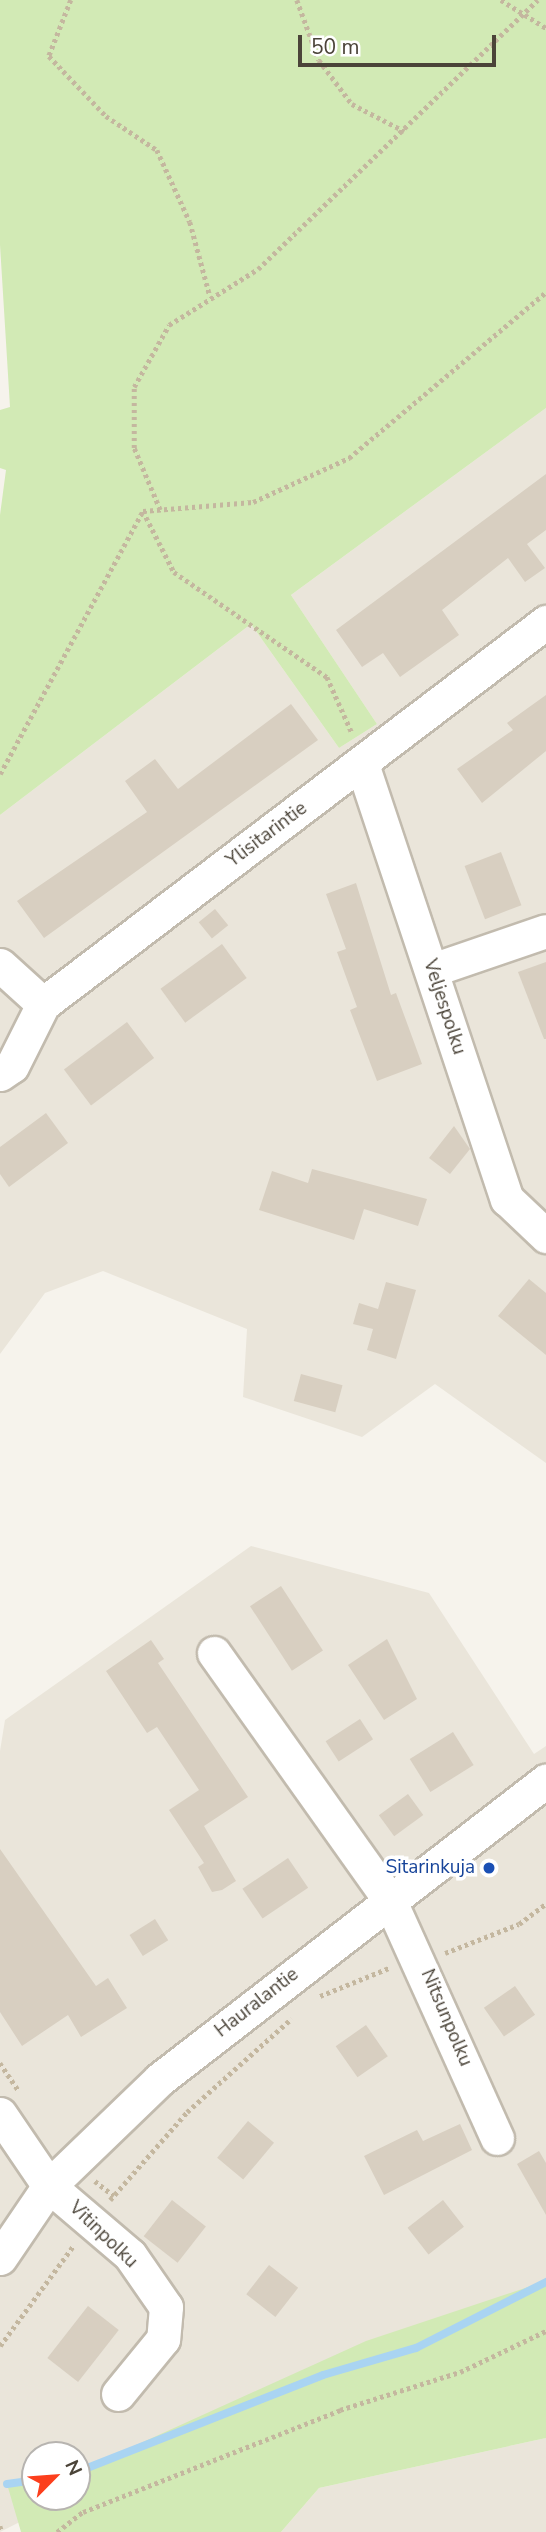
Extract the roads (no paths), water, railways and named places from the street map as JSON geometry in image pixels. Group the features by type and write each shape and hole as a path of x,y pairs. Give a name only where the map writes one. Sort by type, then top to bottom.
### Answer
{"street":[{"name":"Ylisitarintie","path":"6,1070 43,1004 546,622"},
{"name":"Veljespolku","path":"362,764 507,1199 546,1236"},
{"path":"432,970 546,932"},
{"path":"0,964 43,1004"},
{"path":"214,1653 390,1901"},
{"name":"Hauralantie","path":"0,2258 49,2186 160,2079 546,1781"},
{"name":"Nitsunpolku","path":"390,1901 422,1961 497,2138"},
{"name":"Vitinpolku","path":"0,2114 49,2186 130,2255 166,2307 163,2339 118,2394"}],"waterway":[{"path":"91,2466 323,2375 416,2348 546,2282"},
{"path":"7,2484 21,2482"}],"place":[{"name":"Sitarinkuja","path":"489,1868"}]}
